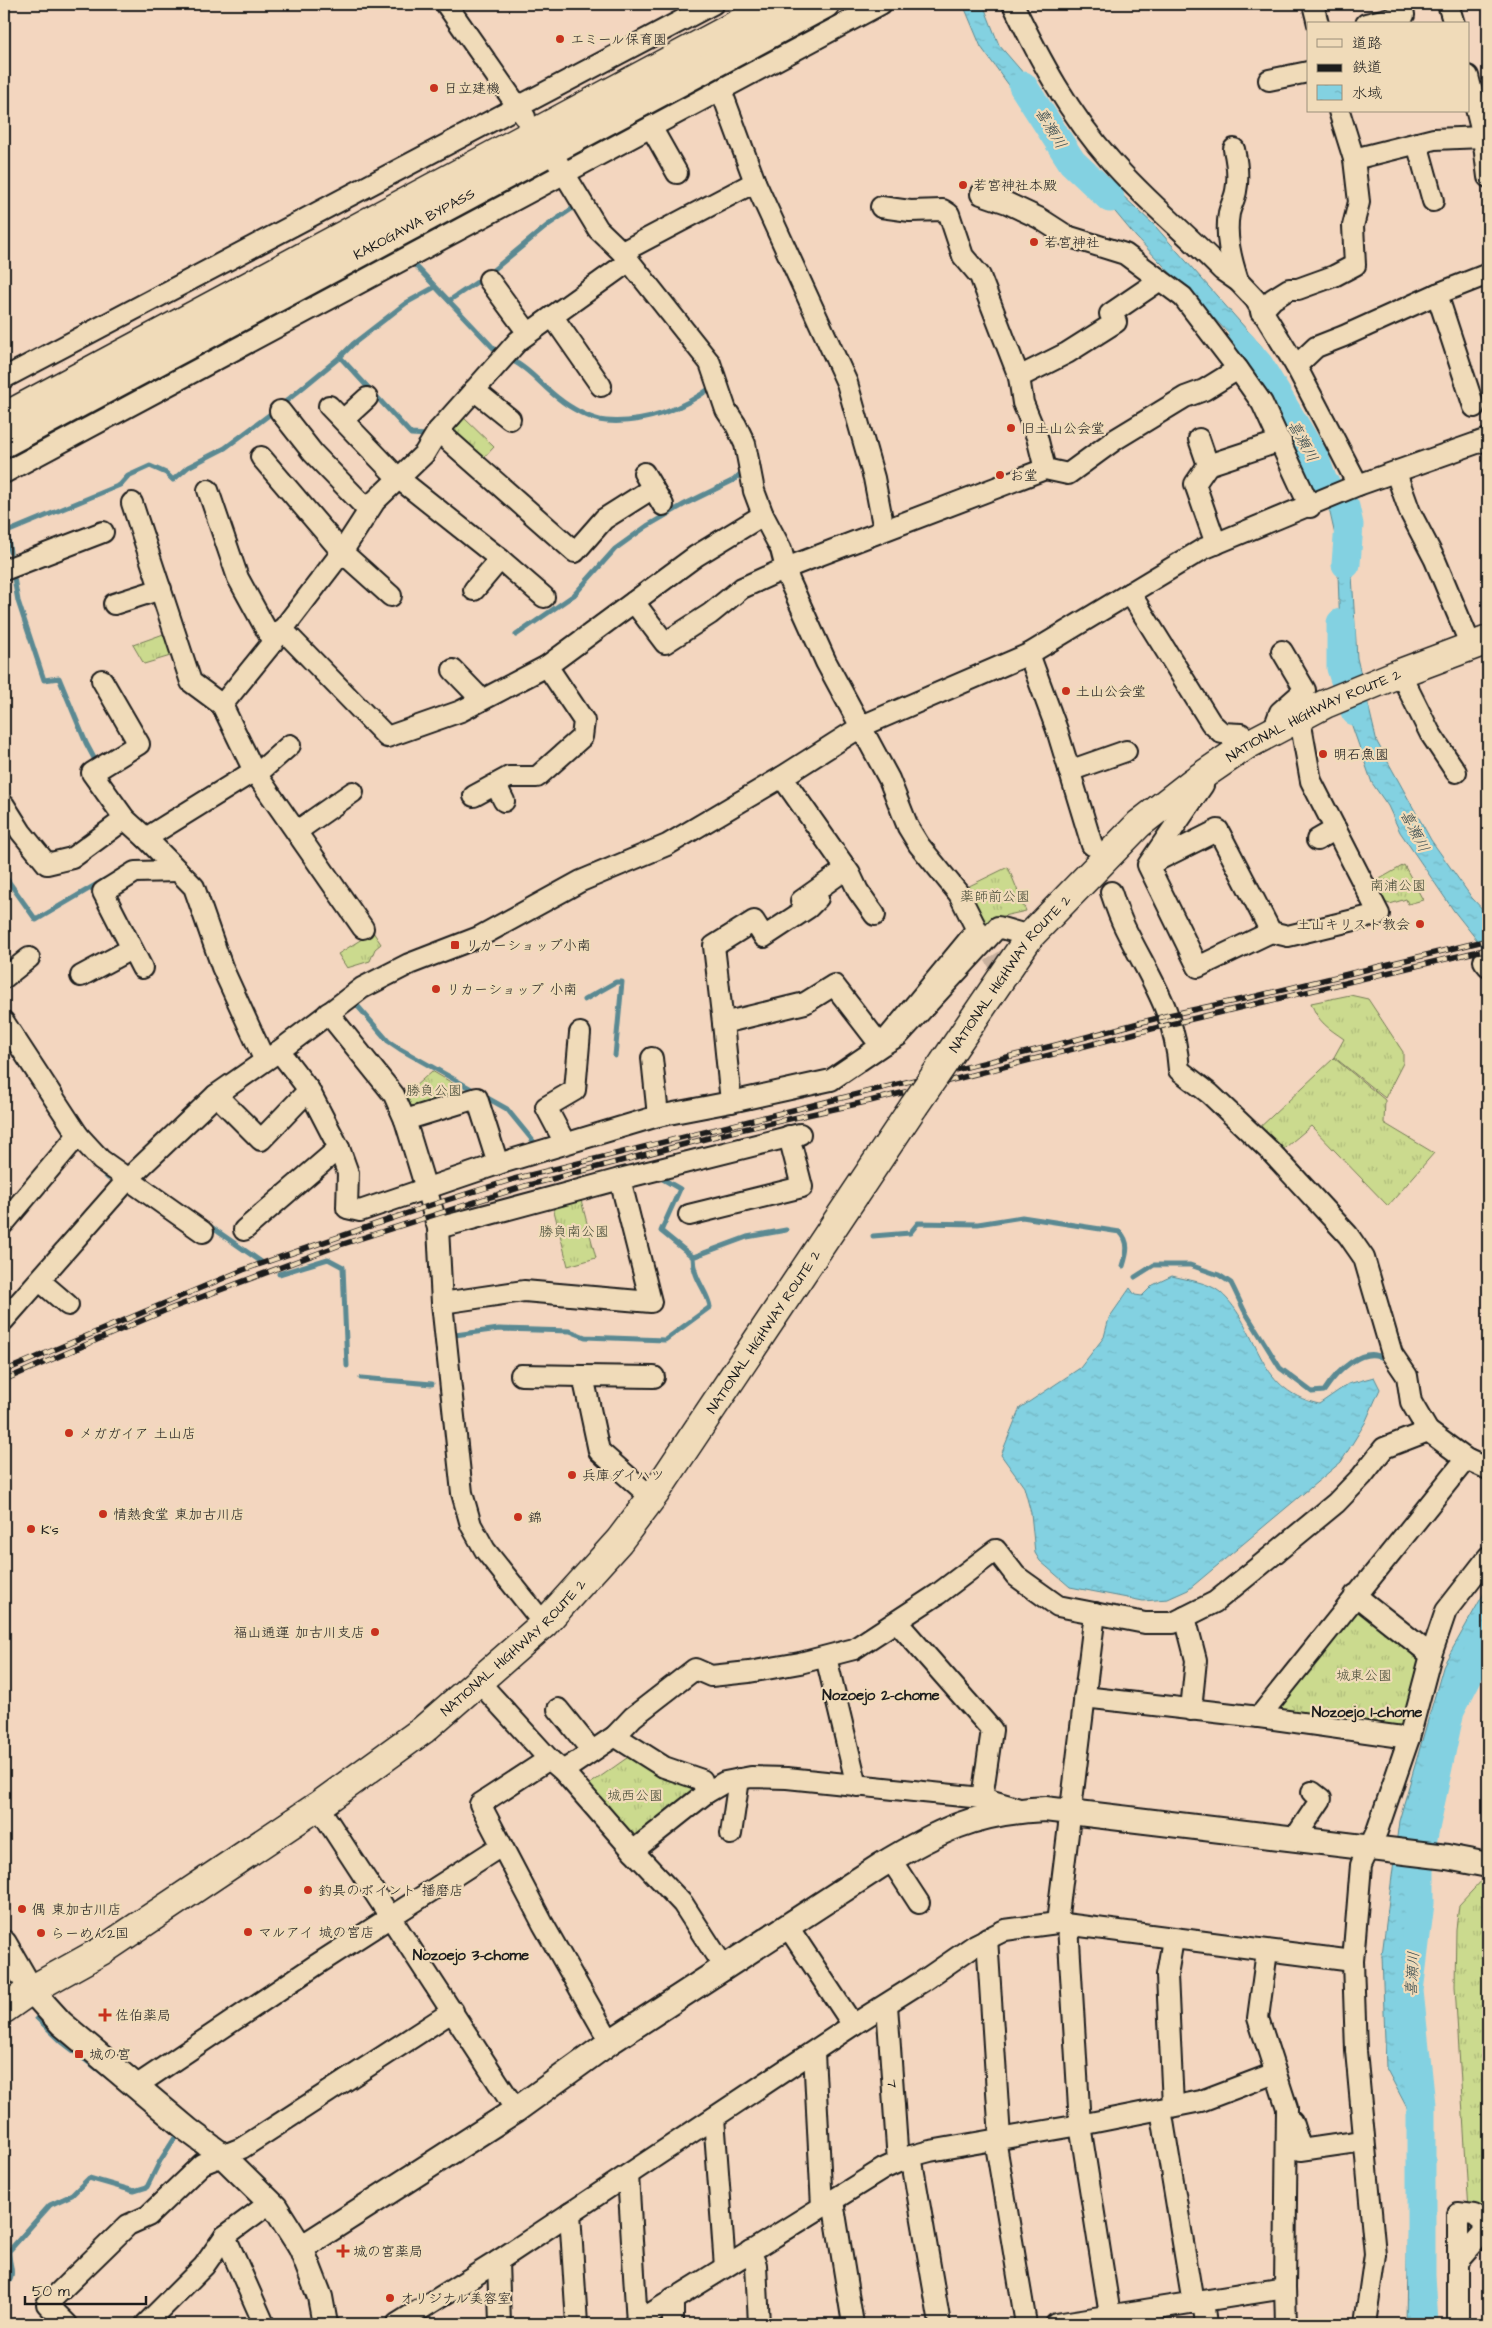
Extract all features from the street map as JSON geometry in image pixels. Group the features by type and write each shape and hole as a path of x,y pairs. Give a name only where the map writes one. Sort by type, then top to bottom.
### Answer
{"highway":[{"name":"KAKOGAWA BYPASS","path":"4,417 775,4"},
{"name":"KAKOGAWA BYPASS","path":"4,443 825,4"},
{"name":"NATIONAL HIGHWAY ROUTE 2","path":"4,2009 32,1990 103,1950 318,1806 424,1730 544,1624 619,1541 652,1498 1030,936 1125,838 1193,782 1248,745 1284,725 1326,704 1400,673 1480,643"}],"street":[{"path":"446,4 521,112"},
{"path":"4,378 521,112 713,4"},
{"path":"4,473 561,169 651,127 881,4"},
{"path":"1013,4 1038,57 1086,131 1125,176 1222,270 1238,281 1255,299 1296,366 1356,486"},
{"path":"1374,22 1404,15 1402,4"},
{"path":"1448,4 1453,22"},
{"path":"1269,80 1307,72"},
{"path":"1470,84 1483,136 1488,177"},
{"path":"721,90 755,182 847,384 874,478 884,530"},
{"path":"1262,312 1274,299 1289,290 1298,289 1334,276 1355,264 1354,226 1359,202 1354,159 1339,112"},
{"path":"651,127 677,173"},
{"path":"1354,159 1434,139 1483,136"},
{"path":"1417,143 1433,201"},
{"path":"1234,149 1238,172 1236,191 1229,211 1228,231 1230,253 1238,281"},
{"path":"561,169 598,229 655,292 710,363 726,410 745,444 754,491 763,515 781,549 786,568 826,662 889,779 908,827 919,845 959,894 977,930 881,1046"},
{"path":"222,705 342,552 368,510 424,454 438,431 518,341 553,317 625,257 755,182"},
{"path":"981,194 1007,203 1039,218 1067,236 1125,254 1183,297 1262,403 1312,506"},
{"path":"881,207 910,211 943,210 949,214 963,256 980,276 1019,377 1023,403 1037,437 1045,469"},
{"path":"1296,366 1316,347 1437,294 1488,274"},
{"path":"489,280 528,333"},
{"path":"1019,377 1067,353 1116,322 1110,314 1160,280"},
{"path":"1437,294 1474,407"},
{"path":"553,317 601,386"},
{"path":"634,602 665,643 710,614 742,588 786,568 1045,469 1068,474 1116,439 1185,397 1204,390 1238,369"},
{"path":"474,390 510,419"},
{"path":"343,420 367,398"},
{"path":"329,406 398,478 500,559 544,597"},
{"path":"280,411 307,458 368,510"},
{"path":"438,431 575,552 604,519 654,489"},
{"path":"1200,439 1208,465"},
{"path":"4,1320 129,1178 216,1095 362,988 384,976 479,937 581,881 667,844 862,726 1029,654 1166,570 1216,544 1312,506 1356,486 1488,439"},
{"path":"1216,544 1196,484 1208,465 1280,442"},
{"path":"261,457 304,522 342,552 391,596"},
{"path":"1396,473 1410,512 1480,643"},
{"path":"208,490 238,578 277,636 387,736 444,718 547,666 696,556 763,515"},
{"path":"132,503 147,521 161,589 191,682 222,705 256,772 363,928"},
{"path":"4,570 82,549 103,532"},
{"path":"474,590 500,559"},
{"path":"114,604 161,589"},
{"path":"1130,593 1212,723 1222,733 1241,734 1248,745"},
{"path":"1148,865 1198,967 1271,932 1288,936 1379,914 1311,781 1302,731 1284,725 1280,712 1305,690 1282,651"},
{"path":"1029,654 1057,730 1092,845"},
{"path":"474,796 500,793 509,777 537,777 568,762 582,737 584,721 547,666"},
{"path":"453,670 481,698"},
{"path":"1400,673 1430,733 1456,772"},
{"path":"102,680 121,693 139,744 92,773 125,819 194,887 222,967 272,1055 309,1090 339,1148 348,1172 347,1208 360,1211 498,1164 658,1116 831,1080 898,1036 998,927 1030,936"},
{"path":"146,838 256,772 290,745"},
{"path":"1069,771 1126,751"},
{"path":"782,776 846,869 874,915"},
{"path":"1125,838 1203,785 1148,865"},
{"path":"297,831 340,811 353,792"},
{"path":"4,805 14,838 47,864 72,858 125,819"},
{"path":"1148,865 1218,830 1271,932"},
{"path":"1317,840 1336,830"},
{"path":"794,905 846,869"},
{"path":"142,968 103,892 135,872 178,871"},
{"path":"1111,892 1124,926 1165,1005 1177,1045 1179,1070 1210,1094 1271,1152 1341,1228 1364,1258 1392,1354 1407,1376 1411,1402 1428,1431 1466,1459 1488,1469"},
{"path":"730,1102 714,946 754,921 764,937 808,908 818,898"},
{"path":"82,976 132,948"},
{"path":"4,978 29,958"},
{"path":"723,1022 805,1003 834,984 881,1046"},
{"path":"328,1013 394,1094 405,1120 438,1228 442,1303 462,1493 471,1525 485,1550 544,1624"},
{"path":"4,1022 78,1135 101,1160 129,1178 160,1204 179,1227 203,1232"},
{"path":"565,1143 546,1106 575,1090 580,1033"},
{"path":"652,1058 658,1116"},
{"path":"216,1095 261,1140 309,1090"},
{"path":"405,1120 477,1098 498,1164"},
{"path":"4,1223 78,1135"},
{"path":"438,1228 620,1179 795,1135 802,1187 704,1217"},
{"path":"244,1230 339,1148"},
{"path":"442,1303 524,1290 651,1302 620,1179"},
{"path":"40,1281 68,1304"},
{"path":"522,1375 654,1377"},
{"path":"583,1376 598,1451 652,1498"},
{"path":"610,2042 543,1924 480,1804 556,1765 592,1751 615,1736 633,1717 695,1669 711,1676 775,1668 854,1649 897,1622 996,1550 1016,1576 1058,1606 1145,1623 1173,1623 1215,1602 1336,1503 1362,1476 1384,1448 1428,1431"},
{"path":"1259,1717 1466,1459"},
{"path":"1365,2324 1375,2254 1356,2051 1353,1961 1361,1865 1376,1848 1409,1738 1431,1655 1446,1611 1488,1556"},
{"path":"1355,1595 1431,1655"},
{"path":"1095,1613 1071,1811 1062,1924 1080,2125 1110,2315"},
{"path":"1185,1617 1196,1660 1191,1710"},
{"path":"897,1622 992,1730 982,1798"},
{"path":"826,1657 857,1786"},
{"path":"479,1682 683,1904 725,1969"},
{"path":"1084,1697 1259,1717 1409,1738"},
{"path":"558,1709 592,1751"},
{"path":"615,1736 664,1767 702,1780 706,1793"},
{"path":"633,1851 706,1793 724,1782 739,1779 788,1778 982,1798 1024,1810"},
{"path":"731,1834 739,1779"},
{"path":"1295,1838 1321,1799 1312,1792"},
{"path":"318,1806 516,2110"},
{"path":"301,2248 516,2110 610,2042 890,1860 945,1829 992,1815 1024,1810 1071,1811 1447,1857 1488,1865"},
{"path":"136,2086 316,1965 501,1846"},
{"path":"890,1860 919,1903"},
{"path":"397,2324 421,2317 498,2261 814,2053 853,2025 887,2005 987,1938 1005,1930 1062,1924 1353,1961"},
{"path":"788,1927 853,2025"},
{"path":"987,1938 998,2138 1026,2324"},
{"path":"1173,1939 1167,1975 1167,2108 1198,2302 1206,2324"},
{"path":"4,1943 32,1990 61,2023 188,2130 222,2155 271,2202 289,2226 301,2248 320,2297 325,2324"},
{"path":"1268,1951 1258,2018 1301,2150 1363,2141"},
{"name":"7","path":"887,2005 905,2159 940,2324"},
{"path":"67,2324 47,2304 128,2225 148,2216 202,2164 242,2148 453,2011"},
{"path":"814,2053 828,2204 854,2324"},
{"path":"635,2323 884,2169 905,2159 998,2138 1080,2125 1201,2101 1275,2073"},
{"path":"1286,2324 1287,2108"},
{"path":"714,2118 725,2267"},
{"path":"628,2175 635,2323"},
{"path":"146,2324 204,2266 225,2236 271,2202"},
{"path":"570,2213 577,2324"},
{"path":"225,2236 264,2324"},
{"path":"750,2251 756,2265 759,2324"},
{"path":"498,2261 500,2324"},
{"path":"1458,2261 1456,2282 1458,2324"},
{"path":"1056,2324 1110,2315 1134,2318 1198,2302 1285,2288"},
{"path":"673,2298 673,2324"}],"green space":[{"path":"461,415 494,447 480,462 452,432 461,423 457,419"},
{"path":"169,632 177,654 144,664 133,645"},
{"name":"南浦公園","path":"1404,865 1423,900 1408,904 1406,899 1390,904 1380,901 1371,884"},
{"name":"薬師前公園","path":"1008,867 1026,911 994,918 980,931 959,891"},
{"path":"373,932 381,944 375,949 370,961 347,968 338,954"},
{"path":"1350,995 1368,999 1403,1052 1403,1063 1385,1098 1334,1057 1344,1039 1320,1020 1311,1003"},
{"path":"1334,1058 1385,1100 1384,1123 1434,1153 1388,1206 1311,1126 1280,1152 1257,1130"},
{"name":"勝負公園","path":"432,1071 471,1094 412,1114 404,1096"},
{"name":"勝負南公園","path":"580,1196 596,1258 568,1266 552,1203"},
{"name":"城東公園","path":"1365,1608 1421,1660 1407,1721 1401,1729 1277,1713 1274,1705 1353,1611"},
{"name":"城西公園","path":"634,1753 691,1781 696,1795 632,1839 580,1791"},
{"path":"1485,1877 1488,1878 1488,2213 1469,2211 1455,1986 1456,1929 1459,1905"}],"water":[{"path":"963,4 983,4 999,45 1031,82 1050,114 1083,158 1155,226 1263,348 1322,457 1332,491 1349,525 1357,658 1377,742 1431,840 1472,898 1488,915 1488,954 1454,911 1400,832 1388,806 1372,783 1351,723 1341,662 1337,544 1323,482 1315,459 1259,365 1136,237 1081,171 1043,119 1014,92 981,47"},
{"path":"1172,1276 1203,1284 1220,1292 1233,1307 1243,1323 1269,1371 1281,1385 1297,1396 1319,1404 1348,1384 1374,1377 1380,1389 1365,1423 1341,1462 1188,1590 1168,1599 1143,1601 1070,1587 1040,1561 1035,1553 1031,1513 1024,1487 1001,1455 1020,1408 1080,1368 1104,1337 1109,1318 1130,1288 1135,1295 1142,1296 1153,1285"},
{"path":"1488,1586 1488,1637 1450,1710 1420,1852 1420,1903 1409,1991 1421,2105 1421,2275 1424,2324 1406,2324 1408,2200 1413,2176 1415,2123 1386,2068 1382,1955 1399,1821 1444,1664"}],"waterway":[{"name":"喜瀬川","path":"1023,86 1072,162 1110,198"},
{"path":"450,300 486,276 548,225 579,204"},
{"path":"414,264 499,354"},
{"path":"7,532 120,485 128,476 150,466 166,473 173,480 188,467 225,448 273,412 353,344 406,303 435,287"},
{"name":"喜瀬川","path":"1240,343 1259,365 1315,459 1323,482 1345,507 1349,525 1346,564"},
{"path":"340,357 411,434 428,435"},
{"path":"513,361 568,405 587,416 606,421 635,420 663,413 689,402 713,386"},
{"path":"516,635 574,595 615,549 647,526 685,504 734,480 744,470"},
{"path":"4,533 7,532 10,552"},
{"path":"14,578 18,601 44,680 59,678 95,760"},
{"name":"喜瀬川","path":"1341,623 1341,668 1355,711"},
{"path":"4,875 36,920 104,880"},
{"path":"584,1000 616,982 622,982 615,1056"},
{"path":"355,1003 388,1041 507,1109 538,1147"},
{"path":"101,1171 108,1178"},
{"path":"661,1178 680,1189 661,1231 693,1257"},
{"path":"873,1236 910,1233 918,1223 978,1224 1022,1217 1120,1232 1126,1244 1123,1266"},
{"path":"207,1224 263,1263"},
{"path":"455,1335 499,1329 570,1331 585,1337 665,1340 710,1307 695,1272 693,1257 747,1237 786,1230"},
{"path":"279,1274 328,1259 343,1267 347,1366"},
{"path":"1135,1277 1154,1265 1190,1265 1219,1275 1231,1283 1244,1310 1280,1368 1312,1392 1324,1391 1335,1376 1360,1357 1377,1355 1386,1360"},
{"path":"361,1378 432,1384"},
{"name":"喜瀬川","path":"1424,2324 1421,2275 1421,2105 1409,1991 1420,1903 1420,1852 1450,1710 1488,1637"},
{"path":"37,2018 62,2042 109,2078"},
{"path":"4,2285 11,2277 9,2251 50,2205 72,2195 89,2178 134,2191 147,2187 160,2161 178,2133 177,2131"}],"tunnel":[{"path":"977,930 1011,983"}],"railway":[{"path":"4,1371 243,1270 431,1205 514,1179 1056,1045 1169,1015 1257,996 1488,940"},
{"path":"4,1380 164,1311 340,1245 525,1186 735,1131 870,1101 1171,1024 1488,949"}],"place":[{"name":"エミール保育園","path":"560,39"},
{"name":"日立建機","path":"434,88"},
{"name":"若宮神社本殿","path":"963,185"},
{"name":"若宮神社","path":"1034,242"},
{"name":"旧土山公会堂","path":"1011,428"},
{"name":"お堂","path":"1000,475"},
{"name":"土山公会堂","path":"1066,691"},
{"name":"明石魚園","path":"1323,754"},
{"name":"土山キリスト教会","path":"1420,924"},
{"name":"リカーショップ小南","path":"455,945"},
{"name":"リカーショップ 小南","path":"436,989"},
{"name":"メガガイア 土山店","path":"69,1433"},
{"name":"兵庫ダイハツ","path":"572,1475"},
{"name":"情熱食堂 東加古川店","path":"103,1514"},
{"name":"錦","path":"518,1517"},
{"name":"K's","path":"31,1529"},
{"name":"福山通運 加古川支店","path":"375,1632"},
{"name":"釣具のポイント 播磨店","path":"308,1890"},
{"name":"偶 東加古川店","path":"22,1909"},
{"name":"マルアイ 城の宮店","path":"248,1932"},
{"name":"らーめん2国","path":"41,1933"},
{"name":"佐伯薬局","path":"105,2015"},
{"name":"城の宮","path":"79,2054"},
{"name":"城の宮薬局","path":"343,2251"},
{"name":"オリジナル美容室","path":"390,2298"}],"district":[{"name":"Nozoejo 2-chome","path":"881,1695"},
{"name":"Nozoejo 1-chome","path":"1367,1712"},
{"name":"Nozoejo 3-chome","path":"471,1955"}]}
